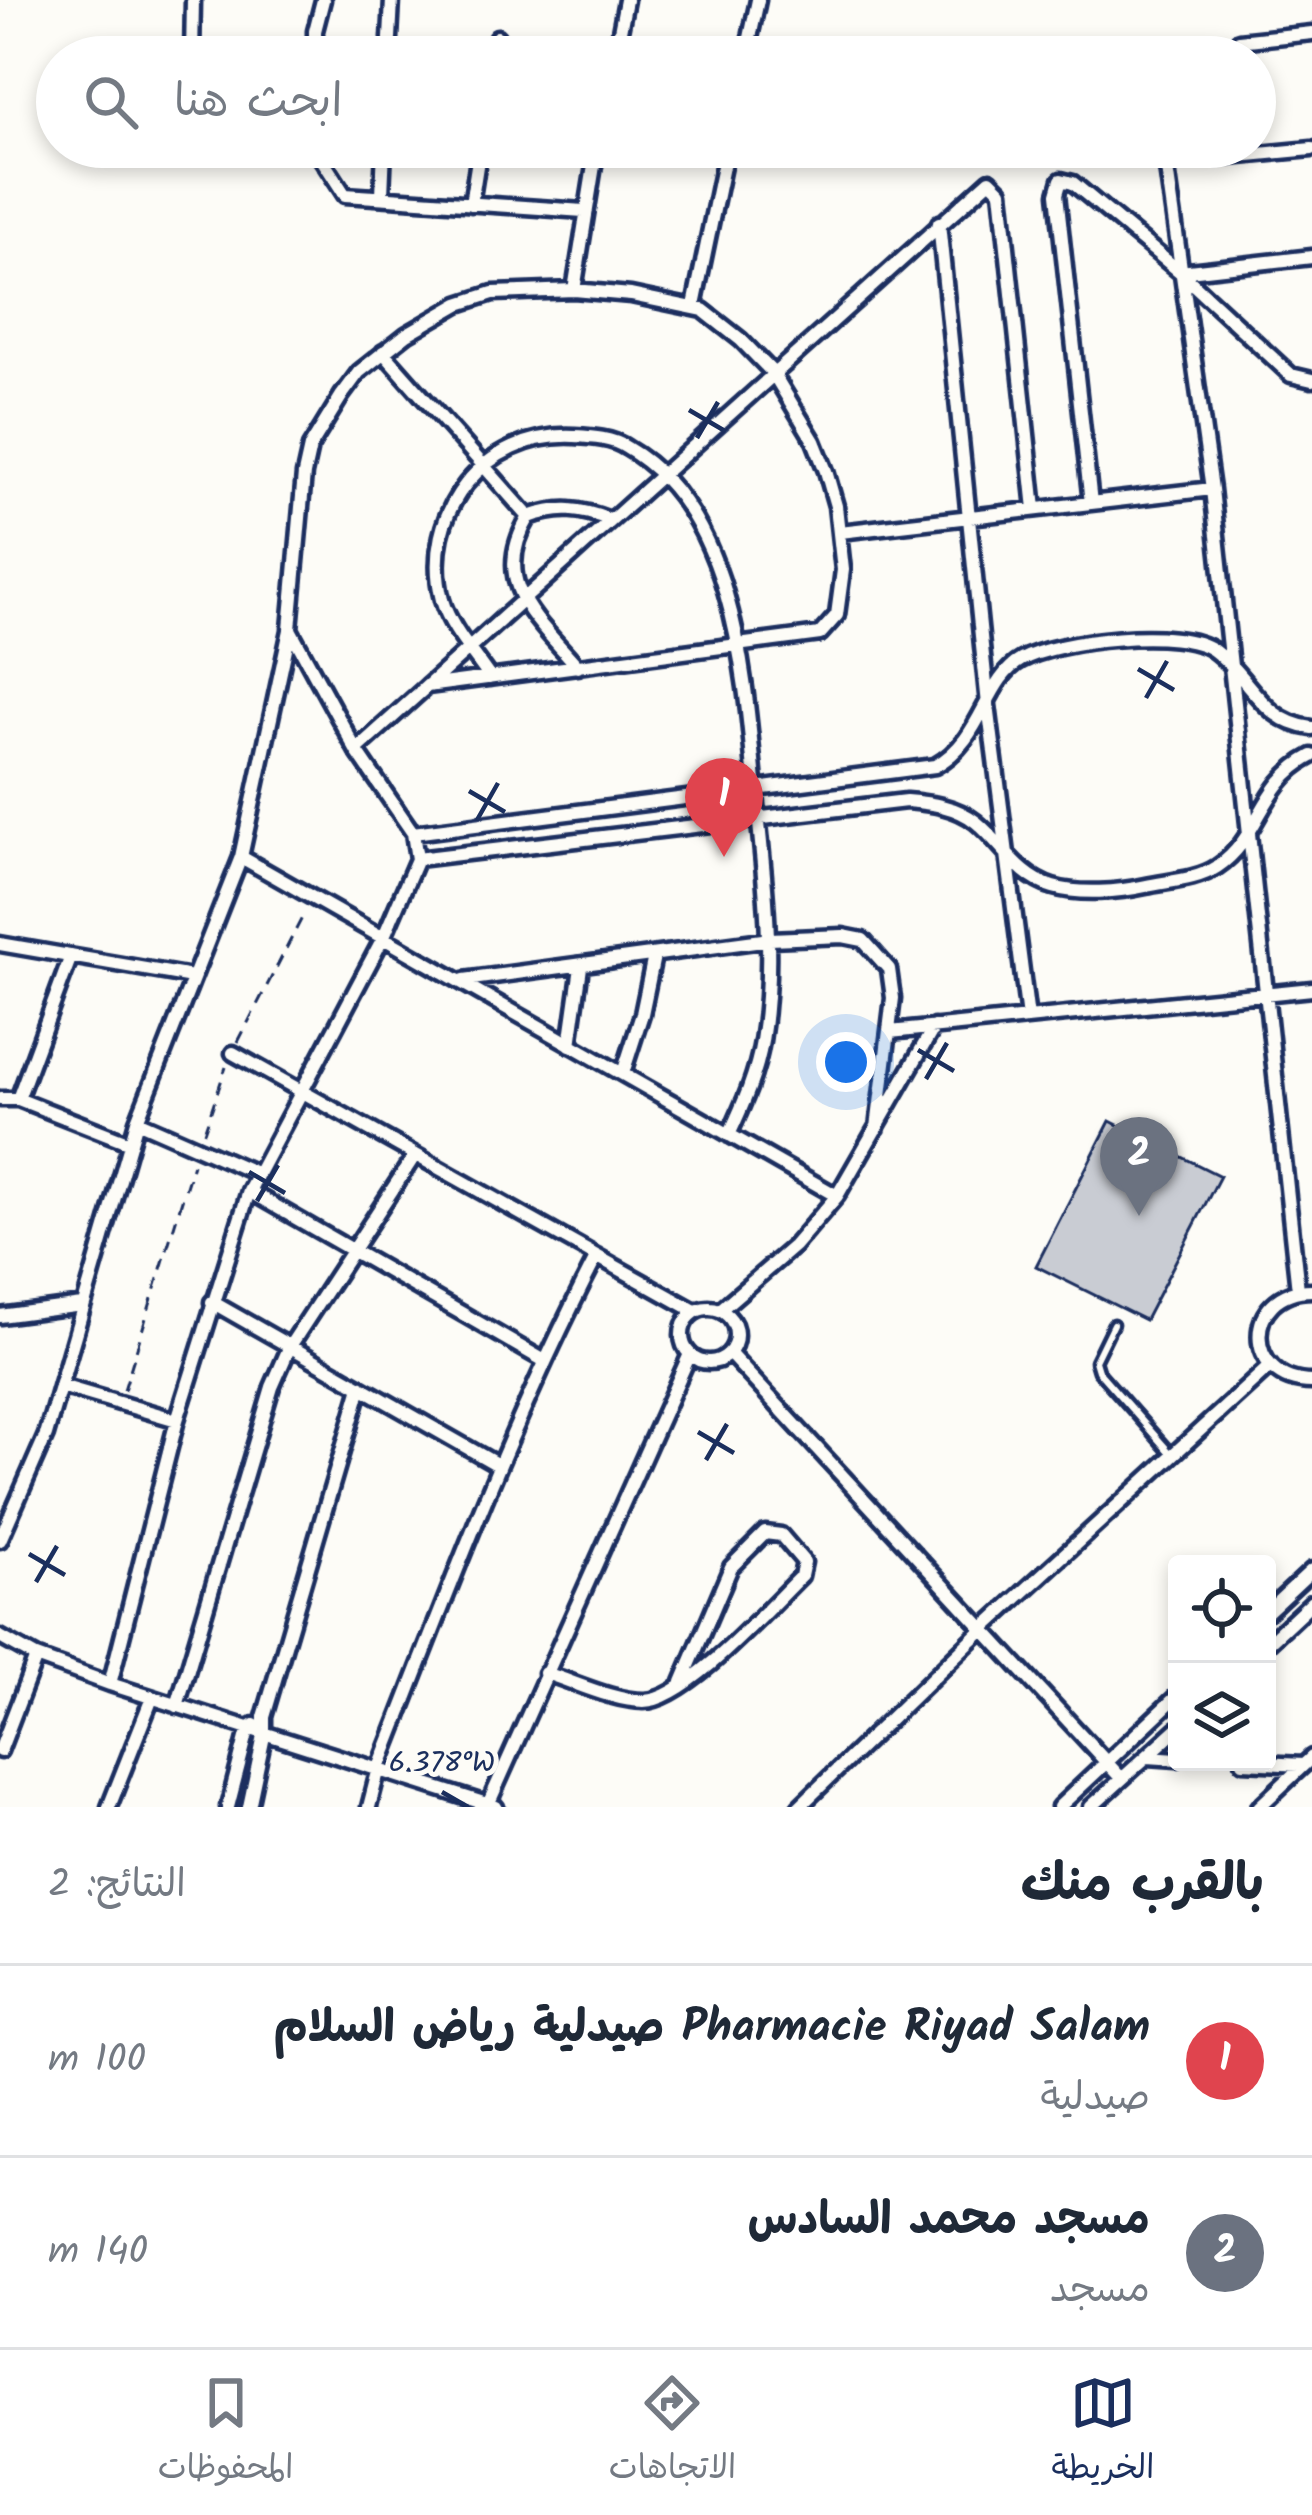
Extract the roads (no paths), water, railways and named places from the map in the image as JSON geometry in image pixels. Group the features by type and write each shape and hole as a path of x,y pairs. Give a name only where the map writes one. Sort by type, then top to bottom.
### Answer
{"street":[{"path":"193,36 194,0"},
{"path":"315,36 323,0"},
{"path":"390,36 392,0"},
{"path":"619,36 626,0"},
{"path":"750,36 758,0"},
{"path":"1276,37 1312,33"},
{"path":"1276,152 1312,149"},
{"path":"328,168 345,195 584,211"},
{"path":"382,195 383,168"},
{"path":"471,205 477,168"},
{"path":"574,290 593,168"},
{"path":"694,306 723,168"},
{"path":"1167,168 1212,489 1247,837 1305,1290 1273,1302 1260,1327 1263,1354 1282,1376 1312,1382"},
{"path":"356,750 986,181 999,184 1036,509"},
{"path":"1091,503 1059,182 1073,183 1180,272 1291,376 1312,380"},
{"path":"939,223 988,705 1028,1018"},
{"path":"1180,272 1312,257"},
{"path":"0,1540 46,1435 137,1121 241,857 290,629 299,505 310,447 350,384 382,352 431,318 493,293 574,290 694,306 716,318 773,373 820,456 840,532 841,600 830,625 820,634 741,647 427,686"},
{"path":"382,352 529,517"},
{"path":"490,678 442,602 440,541 453,504 482,463 536,440 578,436 628,448 661,475 710,547 741,647 770,939 762,1044 745,1102 729,1135"},
{"path":"840,532 1212,489"},
{"path":"529,517 562,508 610,520"},
{"path":"529,517 512,562 512,575 522,600 578,667"},
{"path":"110,1684 177,1420 249,1191 385,937 417,859 412,833 356,750 290,629"},
{"path":"412,833 934,766 955,755 1006,674 1021,660 1062,648 1181,637 1213,650 1272,715 1312,728"},
{"path":"417,859 906,801 932,803 977,823 1006,856 1054,888 1131,889 1201,875 1233,854 1280,779 1312,756"},
{"path":"241,857 837,1196"},
{"path":"463,980 770,939 843,936 863,940 889,969 893,998 877,1128"},
{"path":"0,944 192,977"},
{"path":"18,1100 71,956"},
{"path":"623,1073 654,956"},
{"path":"570,1045 580,967"},
{"path":"890,1031 1312,989"},
{"path":"233,1053 695,1311 720,1310 734,1303 794,1246 837,1196 934,1027"},
{"path":"0,1099 18,1100 130,1143"},
{"path":"137,1121 258,1174"},
{"path":"177,1706 272,1387 290,1346 415,1155"},
{"path":"249,1191 543,1360"},
{"path":"369,1807 379,1768 498,1465 543,1360 596,1256"},
{"path":"212,1302 498,1465"},
{"path":"0,1316 82,1305"},
{"path":"690,1354 714,1361 729,1353 734,1324 720,1310"},
{"path":"0,1637 36,1658 110,1684 490,1806 690,1354 682,1331 695,1311"},
{"path":"729,1353 1121,1778"},
{"path":"800,1807 984,1628 1270,1366"},
{"path":"61,1386 177,1420"},
{"path":"249,1807 264,1717 361,1387"},
{"path":"545,1673 638,1701 664,1697 711,1666 801,1576 804,1562 781,1535 765,1533 731,1568 682,1682"},
{"path":"1276,1604 1312,1570"},
{"path":"1276,1636 1312,1602"},
{"path":"0,1751 36,1658"},
{"path":"109,1807 152,1698"},
{"path":"1059,1807 1168,1705"},
{"path":"228,1807 248,1730 264,1717"},
{"path":"1091,1807 1168,1738"},
{"path":"1148,1757 1168,1758"},
{"path":"1276,1761 1308,1761"},
{"path":"1259,1807 1308,1761"}],"lane":[{"path":"1113,1324 1095,1360 1098,1371 1172,1456"}],"place":[{"name":"Pharmacie Riyad Salam صيدلية رياض السلام","path":"724,857"},
{"name":"مسجد محمد السادس","path":"1139,1216"}]}
